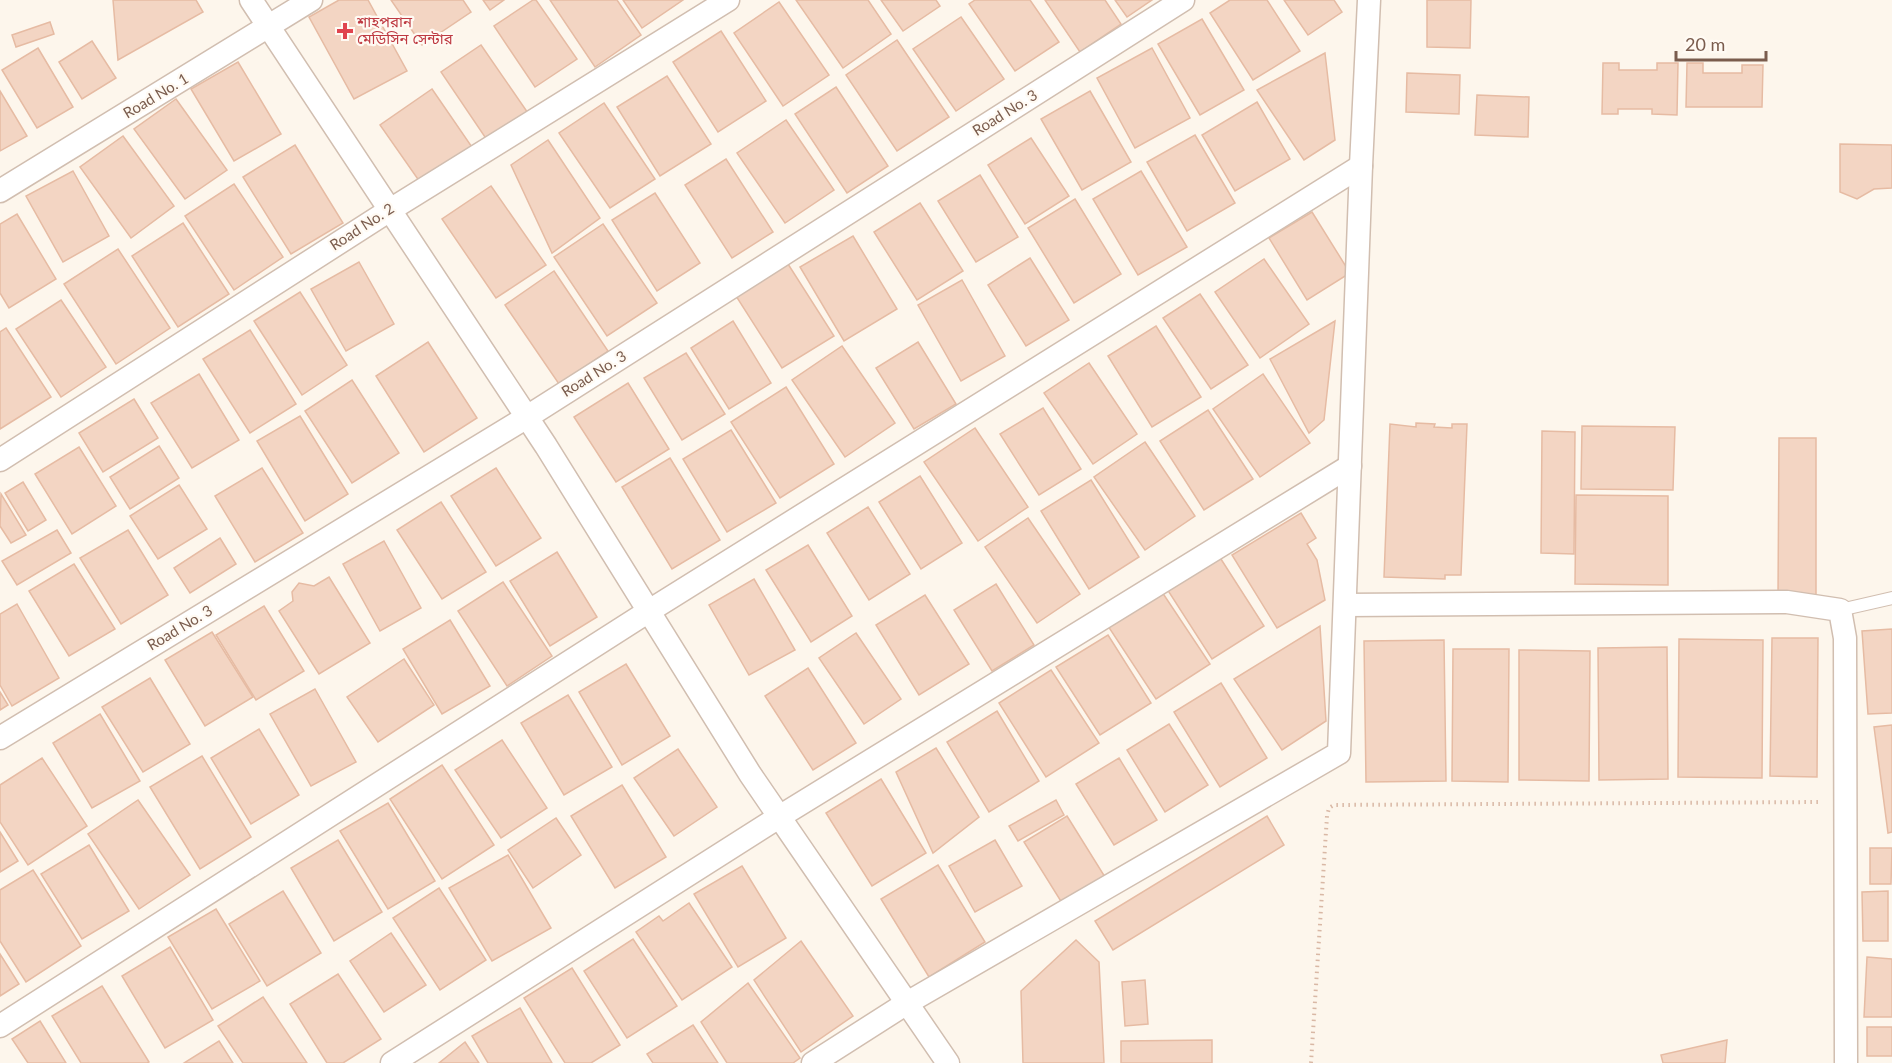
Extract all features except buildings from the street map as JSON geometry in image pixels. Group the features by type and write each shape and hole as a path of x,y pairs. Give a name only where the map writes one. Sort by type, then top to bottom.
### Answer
{"street":[{"path":"251,0 526,417 750,774 948,1063"},
{"name":"Road No. 1","path":"0,191 311,0"},
{"name":"Road No. 2","path":"0,460 390,210 728,0"},
{"name":"Road No. 3","path":"0,738 526,417 1183,0"},
{"path":"813,1063 907,1004 1339,753 1369,0"},
{"path":"0,1026 649,611 1361,166"},
{"path":"392,1063 779,817 1350,466"},
{"path":"1344,605 1787,602 1840,610 1845,638 1846,1063"}],"lane":[{"path":"1840,610 1892,598"}],"path":[{"path":"1311,1063 1327,816 1329,808 1334,805 1846,802"}],"place":[{"name":"শাহপরান মেডিসিন সেন্টার","path":"345,31"}]}
